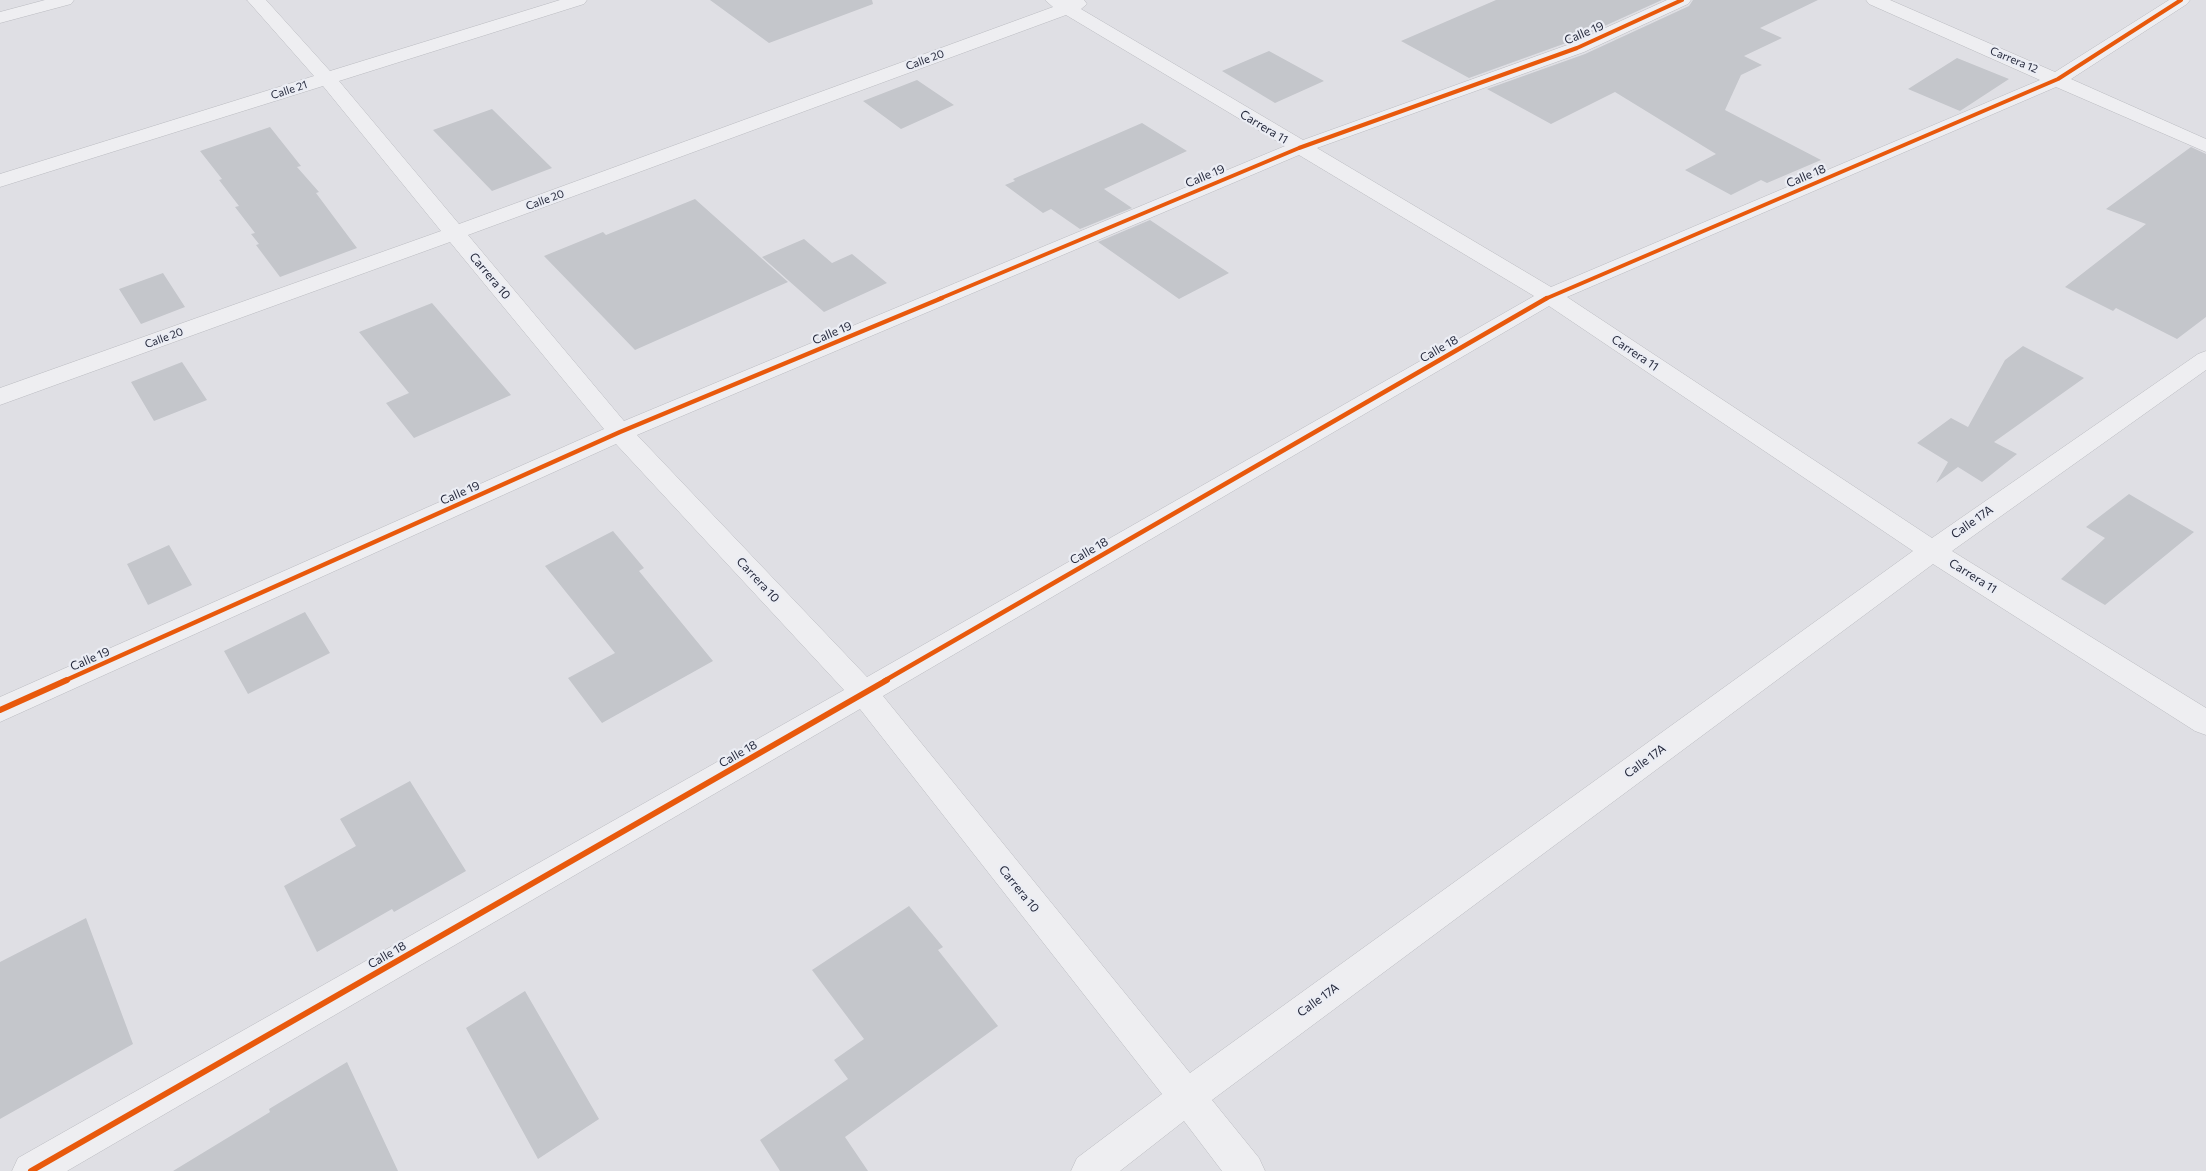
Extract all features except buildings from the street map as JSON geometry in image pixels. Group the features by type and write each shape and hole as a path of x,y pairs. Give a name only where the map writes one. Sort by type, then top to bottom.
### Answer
{"street":[{"path":"0,18 65,0"},
{"name":"Carrera 10","path":"256,0 326,78 620,432 864,693 1246,1171"},
{"name":"Calle 21","path":"0,181 578,0"},
{"name":"Calle 20","path":"0,397 455,233 1060,4 1089,0"},
{"name":"Calle 19","path":"0,710 620,432 1299,148 1577,48 1682,0"},
{"name":"Carrera 12","path":"1876,0 2206,146"},
{"name":"Calle 18","path":"31,1171 864,693 1550,296 2058,79 2181,0"},
{"name":"Carrera 11","path":"1060,4 1550,296 1932,550 2206,723"},
{"name":"Calle 17A","path":"1090,1171 1186,1098 1932,550 2206,359"}],"cycle path":[{"path":"0,710 620,432 1299,148 1577,48 1682,0"},
{"path":"31,1171 864,693 1550,296 2058,79 2181,0"}]}
